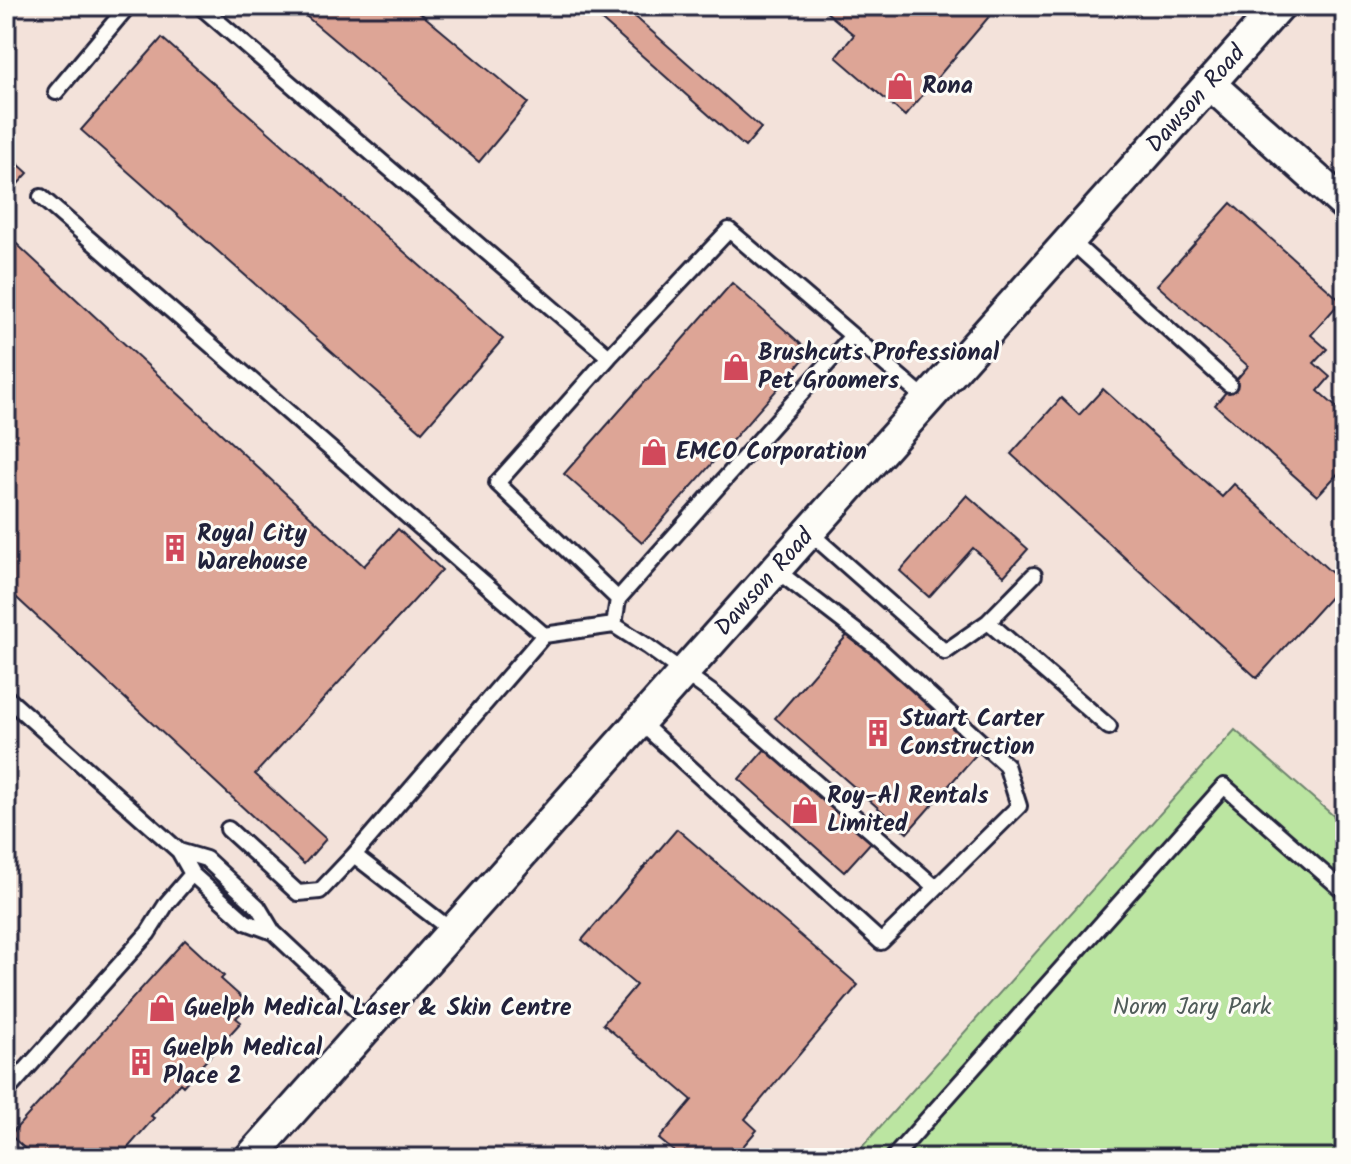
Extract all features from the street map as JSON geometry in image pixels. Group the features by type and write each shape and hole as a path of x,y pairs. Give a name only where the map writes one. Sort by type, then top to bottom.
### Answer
{"street":[{"name":"Dawson Road","path":"250,1158 1279,6"},
{"path":"1210,84 1345,205"}],"lane":[{"path":"56,92 128,6"},
{"path":"200,6 609,357"},
{"path":"41,197 544,635"},
{"path":"618,599 497,483 609,357 729,230 927,400"},
{"path":"1070,240 1229,384"},
{"path":"614,625 618,599 852,336"},
{"path":"809,532 945,652 988,622 1034,575"},
{"path":"639,721 881,942 1019,806 1006,765 879,649 776,570"},
{"path":"988,622 1109,727"},
{"path":"228,829 298,893 320,891 544,635 614,625 719,698 935,887"},
{"path":"6,697 179,851 192,874 246,922 273,932"},
{"path":"893,1158 1224,786 1345,892"},
{"path":"179,851 206,859 258,907 273,932 370,1023"},
{"path":"354,855 452,931"},
{"path":"6,1092 148,933 167,903 192,874"}],"shaded area":[{"path":"23,6 1345,6 1345,826 1235,731 852,1158 6,1158 6,25"}],"green space":[{"name":"Norm Jary Park","path":"1235,730 1345,826 1345,1158 852,1158"}],"building":[{"path":"294,6 412,6 528,103 479,162"},
{"path":"586,6 623,6 761,128 745,147"},
{"name":"Rona","path":"819,6 998,6 905,116 836,57 854,35"},
{"path":"162,38 503,339 422,432 81,130"},
{"path":"6,153 28,173 6,197"},
{"path":"1231,203 1341,301 1311,335 1327,349 1314,363 1330,377 1318,391 1345,415 1345,466 1317,496 1215,405 1248,366 1157,285"},
{"name":"Royal City Warehouse","path":"6,234 364,566 398,529 442,570 255,774 326,839 304,864 6,588"},
{"path":"732,283 810,352 642,543 564,474"},
{"path":"1103,389 1222,497 1234,484 1343,583 1257,678 1011,454 1061,398 1079,415"},
{"path":"967,495 1028,549 1004,576 973,548 929,597 900,571"},
{"name":"Stuart Carter Construction","path":"849,633 981,749 907,833 775,718"},
{"name":"Roy-Al Rentals Limited","path":"766,748 872,841 844,872 739,779"},
{"path":"677,829 858,985 745,1119 757,1130 733,1158 682,1158 659,1139 692,1100 603,1024 636,985 582,940"},
{"name":"Guelph Medical Place 2","path":"185,940 249,1004 236,1018 241,1022 183,1086 180,1083 119,1158 35,1158 10,1135"}],"place":[{"name":"Rona","path":"900,86"},
{"name":"Brushcuts Professional Pet Groomers","path":"736,367"},
{"name":"EMCO Corporation","path":"654,452"},
{"name":"Royal City Warehouse","path":"175,548"},
{"name":"Stuart Carter Construction","path":"878,733"},
{"name":"Roy-Al Rentals Limited","path":"805,810"},
{"name":"Guelph Medical Laser & Skin Centre","path":"162,1008"},
{"name":"Guelph Medical Place 2","path":"141,1062"}]}
